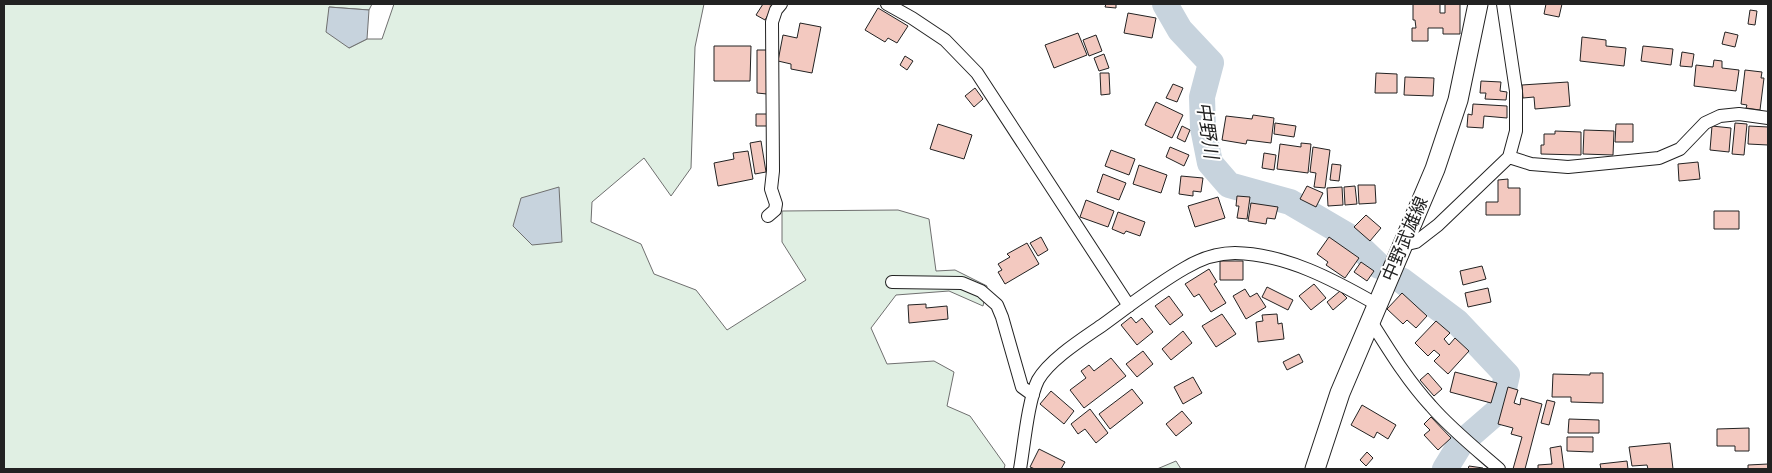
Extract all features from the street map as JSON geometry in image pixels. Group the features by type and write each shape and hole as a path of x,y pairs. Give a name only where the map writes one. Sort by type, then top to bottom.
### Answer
{"main road":[{"name":"中野武雄線","path":"1315,469 1340,393 1435,169 1458,100 1478,4"}],"street":[{"path":"768,216 775,210 776,204 770,189 773,171 772,22 776,10 781,4"},
{"path":"887,4 945,40 977,73 1129,306"},
{"path":"1404,244 1416,242 1438,225 1509,157 1516,131 1516,91 1503,4"},
{"path":"1509,157 1531,164 1568,167 1659,158 1680,150 1705,123 1720,116 1739,114 1768,118"},
{"path":"1020,469 1033,395 1038,380 1047,369 1067,351 1185,267 1211,256 1234,253 1270,257 1335,281 1373,312 1396,361 1430,406 1458,434 1500,469"},
{"path":"892,282 962,283 981,290 996,306 1002,317 1022,387 1033,395"}],"green space":[{"path":"4,4 372,4 369,10 329,7 349,48 367,39 382,39 394,4 704,4 695,47 691,168 671,196 644,158 592,202 591,222 641,244 654,274 696,290 727,330 806,280 782,242 782,211 898,210 929,219 936,271 955,270 987,286 983,306 949,291 896,295 871,328 887,364 934,361 954,372 947,406 970,416 1005,465 1004,469 4,469"},
{"path":"1176,461 1181,469 1157,469"}],"shaded area":[{"path":"329,7 369,10 367,39 349,48 326,32"},
{"path":"559,187 562,242 532,245 513,226 521,198"}],"building":[{"path":"763,4 774,5 765,20 756,15"},
{"path":"1106,4 1116,4 1116,8 1105,7"},
{"path":"1413,4 1440,4 1440,13 1445,13 1445,4 1460,4 1460,34 1443,34 1443,28 1428,28 1428,41 1412,41 1412,28 1416,28 1415,20 1413,20"},
{"path":"1546,4 1562,4 1559,17 1544,14"},
{"path":"878,8 908,26 897,43 888,38 885,42 865,30"},
{"path":"1750,10 1757,11 1755,25 1748,24"},
{"path":"1128,13 1156,18 1152,38 1124,33"},
{"path":"800,23 821,27 812,73 791,69 791,64 778,61 783,35 797,38"},
{"path":"1725,32 1738,35 1735,47 1722,44"},
{"path":"1078,33 1087,55 1054,68 1045,45"},
{"path":"1096,35 1102,51 1089,56 1083,40"},
{"path":"1582,37 1606,40 1606,46 1626,48 1624,66 1580,61"},
{"path":"714,46 751,46 750,81 714,81"},
{"path":"1643,46 1673,49 1671,65 1641,61"},
{"path":"757,50 767,50 767,94 757,93"},
{"path":"1682,52 1694,54 1692,67 1680,66"},
{"path":"1104,54 1109,68 1099,71 1094,58"},
{"path":"905,56 913,61 907,70 900,65"},
{"path":"1714,60 1722,61 1722,68 1739,70 1736,91 1694,86 1696,65 1713,67"},
{"path":"1745,70 1762,72 1761,78 1764,78 1760,110 1746,108 1747,105 1741,104"},
{"path":"1100,73 1109,73 1110,94 1101,95"},
{"path":"1376,73 1397,74 1397,93 1375,93"},
{"path":"1405,77 1434,78 1433,96 1404,95"},
{"path":"1481,81 1501,82 1500,91 1507,92 1506,100 1485,99 1486,93 1480,93"},
{"path":"1568,82 1570,106 1535,109 1534,97 1523,98 1522,85"},
{"path":"1173,84 1183,88 1177,102 1166,98"},
{"path":"975,88 983,99 974,107 965,96"},
{"path":"1156,102 1183,115 1172,138 1145,125"},
{"path":"1473,104 1507,106 1507,118 1484,116 1483,128 1467,127 1468,114 1472,115"},
{"path":"756,114 767,114 767,126 756,126"},
{"path":"1253,115 1274,118 1271,143 1247,140 1246,144 1222,140 1226,116 1252,119"},
{"path":"1275,123 1296,126 1294,137 1274,134"},
{"path":"1735,123 1747,124 1744,155 1732,154"},
{"path":"938,124 972,135 964,159 930,149"},
{"path":"1616,124 1633,124 1633,142 1615,142"},
{"path":"1182,126 1190,130 1185,142 1177,138"},
{"path":"1712,126 1731,128 1729,152 1710,150"},
{"path":"1749,126 1768,127 1768,145 1748,144"},
{"path":"1584,130 1614,131 1613,155 1583,154"},
{"path":"1555,131 1581,132 1581,155 1541,154 1541,145 1544,145 1544,134 1555,134"},
{"path":"761,141 766,172 755,174 750,143"},
{"path":"1301,143 1311,144 1308,173 1277,169 1280,144 1301,147"},
{"path":"1170,147 1189,155 1184,166 1166,157"},
{"path":"1313,147 1330,150 1325,188 1314,187 1316,173 1310,172"},
{"path":"1111,150 1135,159 1129,175 1105,166"},
{"path":"748,151 753,179 718,186 714,163 734,159 733,153"},
{"path":"1264,153 1276,155 1274,170 1262,168"},
{"path":"1698,162 1700,179 1679,181 1678,164"},
{"path":"1332,164 1341,165 1339,181 1330,180"},
{"path":"1139,165 1167,175 1161,193 1133,184"},
{"path":"1103,174 1126,183 1119,200 1097,192"},
{"path":"1181,176 1203,178 1201,192 1193,191 1193,196 1179,194"},
{"path":"1508,179 1508,188 1520,188 1520,215 1486,215 1486,202 1498,202 1498,180"},
{"path":"1358,185 1375,185 1376,203 1359,204"},
{"path":"1307,186 1323,193 1316,207 1300,199"},
{"path":"1355,186 1357,204 1345,205 1344,187"},
{"path":"1342,187 1343,205 1328,206 1327,188"},
{"path":"1237,196 1250,197 1247,219 1237,218 1239,206 1236,206"},
{"path":"1218,197 1225,218 1195,227 1188,206"},
{"path":"1086,200 1114,211 1108,227 1080,217"},
{"path":"1251,203 1278,207 1275,219 1267,218 1266,224 1248,221"},
{"path":"1714,211 1739,211 1739,229 1714,229"},
{"path":"1118,212 1145,222 1140,236 1126,231 1124,234 1112,229"},
{"path":"1366,215 1381,228 1370,241 1354,227"},
{"path":"1041,237 1048,250 1038,256 1030,243"},
{"path":"1329,237 1359,258 1345,278 1326,265 1328,262 1317,254"},
{"path":"1027,243 1039,264 1005,284 998,272 1002,270 998,264 1010,257 1007,254"},
{"path":"1220,261 1243,261 1243,280 1220,280"},
{"path":"1361,262 1374,271 1367,281 1354,272"},
{"path":"1482,266 1486,279 1463,285 1460,271"},
{"path":"1209,269 1217,282 1214,284 1226,303 1211,312 1199,294 1194,297 1185,284"},
{"path":"1314,284 1326,298 1311,310 1299,296"},
{"path":"1267,287 1293,300 1288,310 1262,297"},
{"path":"1488,288 1491,302 1468,307 1465,293"},
{"path":"1245,289 1250,297 1257,293 1266,307 1246,319 1233,296"},
{"path":"1340,291 1347,298 1333,310 1327,302"},
{"path":"1402,293 1427,316 1416,328 1407,320 1403,324 1387,309"},
{"path":"1169,296 1183,315 1170,325 1155,306"},
{"path":"926,304 926,308 947,306 948,319 909,323 908,305"},
{"path":"1222,314 1236,334 1216,347 1202,326"},
{"path":"1277,314 1278,324 1282,323 1284,339 1258,342 1256,322 1263,321 1262,315"},
{"path":"1131,317 1136,323 1142,318 1153,332 1137,345 1121,325"},
{"path":"1436,321 1450,333 1444,339 1449,345 1455,338 1469,351 1448,374 1434,361 1440,355 1434,350 1428,356 1415,343"},
{"path":"1183,331 1192,343 1171,360 1162,349"},
{"path":"1143,351 1153,364 1137,377 1126,364"},
{"path":"1299,354 1303,362 1287,370 1283,362"},
{"path":"1111,358 1126,376 1084,408 1070,390 1086,378 1081,371 1089,365 1094,371"},
{"path":"1455,372 1497,383 1491,403 1450,392"},
{"path":"1428,373 1442,389 1434,396 1420,380"},
{"path":"1590,373 1603,373 1603,403 1571,402 1571,397 1552,397 1553,374 1590,375"},
{"path":"1193,377 1202,393 1183,404 1174,387"},
{"path":"1508,387 1518,390 1514,403 1520,405 1521,398 1542,404 1525,469 1513,469 1522,437 1511,434 1513,428 1498,424"},
{"path":"1132,389 1143,403 1110,429 1099,414"},
{"path":"1051,391 1074,411 1064,424 1040,404"},
{"path":"1547,400 1555,402 1549,425 1541,423"},
{"path":"1362,405 1396,425 1388,439 1377,432 1374,438 1351,425"},
{"path":"1090,409 1108,433 1096,443 1085,429 1078,434 1071,424"},
{"path":"1182,411 1192,423 1176,436 1166,424"},
{"path":"1431,417 1451,438 1438,450 1424,435 1430,430 1424,424"},
{"path":"1569,419 1599,420 1599,433 1568,433"},
{"path":"1749,428 1749,451 1735,451 1735,446 1717,446 1717,429"},
{"path":"1567,437 1593,437 1593,452 1567,451"},
{"path":"1670,443 1673,469 1648,469 1647,465 1632,466 1629,447"},
{"path":"1561,446 1564,469 1538,469 1538,465 1552,464 1550,448"},
{"path":"1039,449 1065,462 1061,469 1035,469 1030,467"},
{"path":"1367,452 1373,458 1366,466 1360,460"},
{"path":"1627,461 1628,469 1601,469 1600,464"},
{"path":"1768,464 1768,469 1748,469 1748,465"},
{"path":"1469,466 1483,468 1483,469 1468,469"}],"waterway":[{"name":"中野川","path":"1165,4 1180,30 1211,63 1202,97 1203,128 1210,163 1229,185 1290,202 1348,236 1379,266"},
{"name":"中野川","path":"1401,280 1457,322 1507,375 1499,410 1461,443 1445,469"}]}
